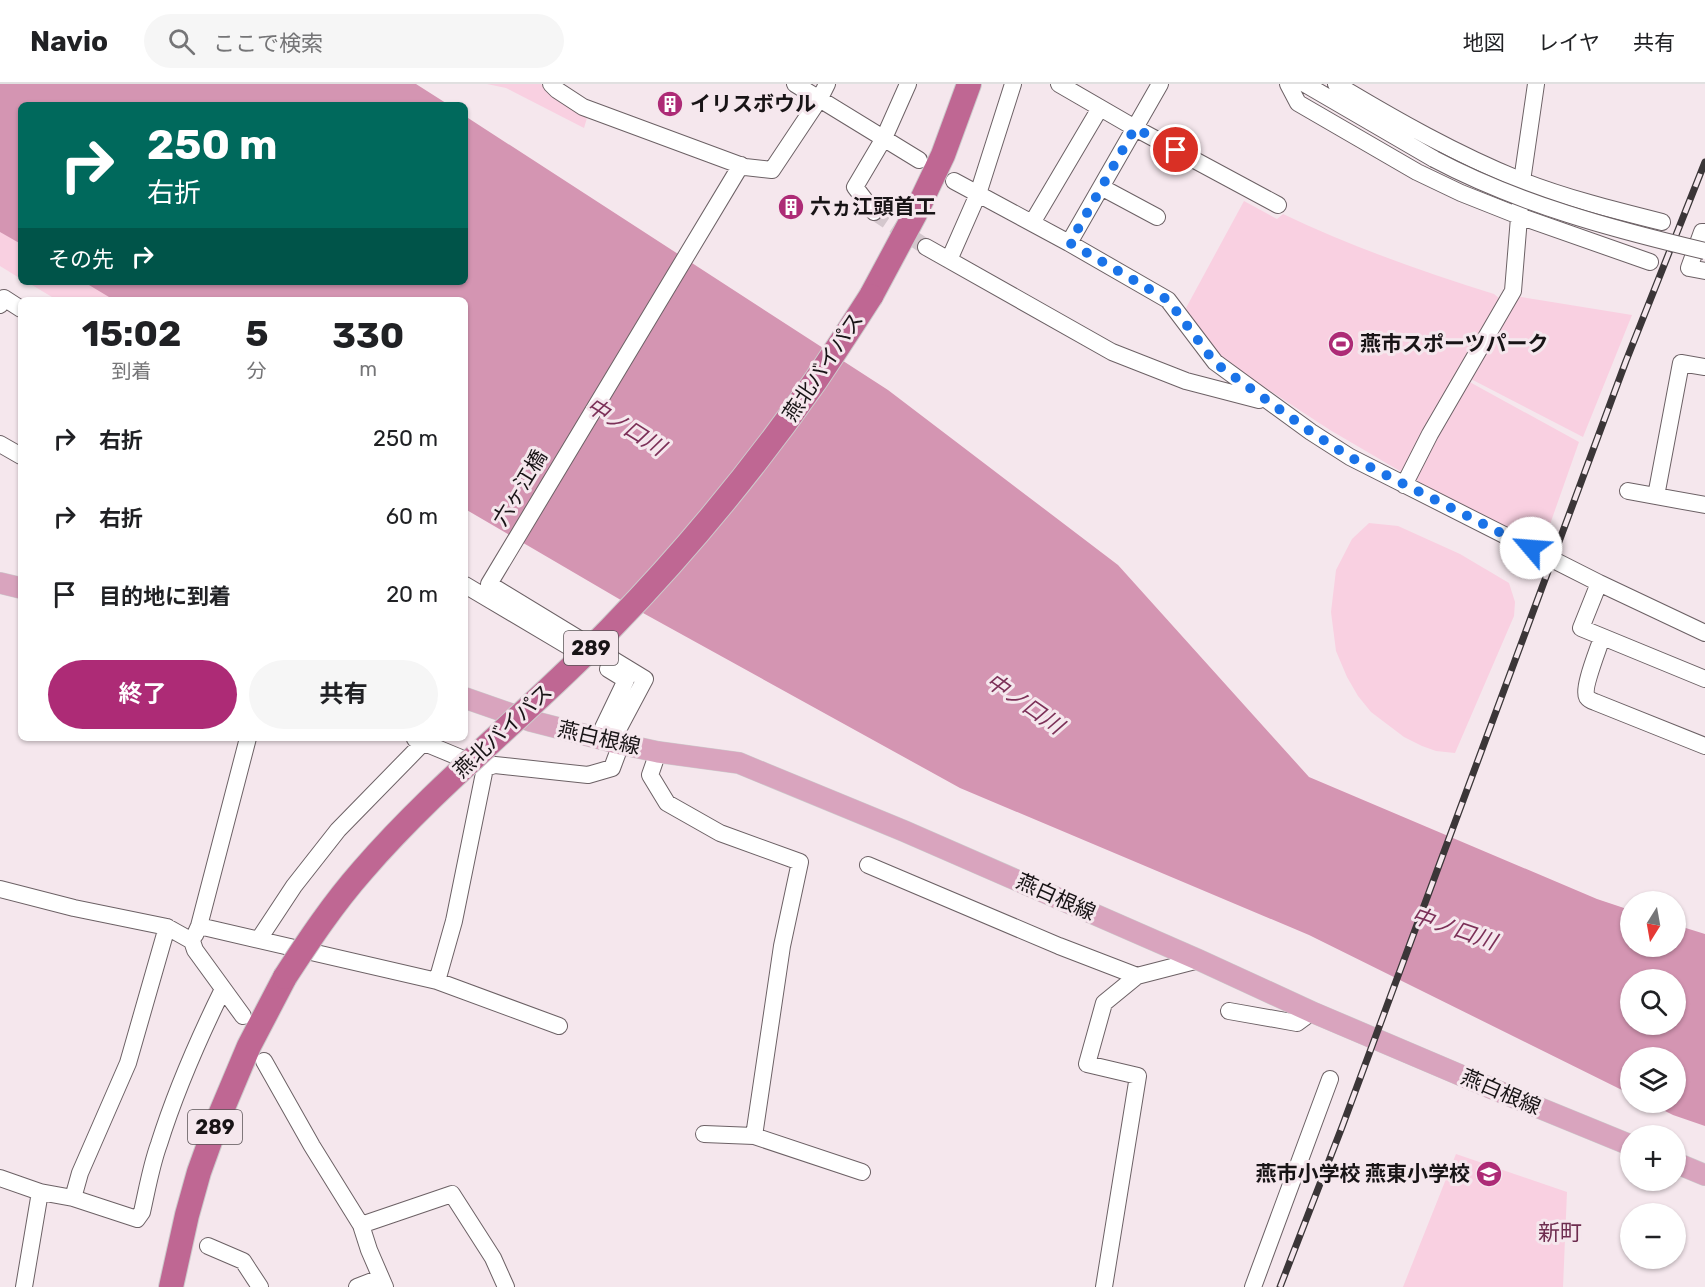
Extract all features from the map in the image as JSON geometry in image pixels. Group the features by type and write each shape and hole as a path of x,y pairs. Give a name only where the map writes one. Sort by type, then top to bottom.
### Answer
{"highway":[{"name":"燕北バイパス","path":"171,1287 187,1215 217,1122 249,1046 285,977 321,921 362,871 417,812 612,627 703,527 784,424 817,379 871,296 915,214 943,155 969,84"}],"main road":[{"path":"0,583 18,587"},
{"name":"燕白根線","path":"468,699 531,721 602,730 621,744 658,752 739,763 904,831 1312,1012 1620,1141"},
{"path":"1686,1167 1705,1175"}],"street":[{"path":"551,84 583,107 745,167 772,170 824,91"},
{"path":"795,84 824,91 884,138 919,160"},
{"path":"874,212 855,187 884,138 908,84"},
{"path":"949,260 978,194 1013,84"},
{"path":"1059,84 1278,205"},
{"path":"1070,243 1160,84"},
{"path":"1288,84 1298,103 1417,172 1461,193 1519,216 1650,262"},
{"path":"1305,84 1462,174 1558,211 1641,236 1705,251"},
{"path":"1336,84 1472,160 1522,181 1612,210 1662,222"},
{"path":"1404,485 1430,434 1513,291 1522,181 1536,84"},
{"path":"1032,223 1100,108"},
{"name":"六ヶ江橋","path":"602,730 620,726 645,680 489,584 741,165"},
{"path":"954,181 1070,243 1168,300 1215,363 1350,457 1599,583 1705,633"},
{"path":"1101,187 1157,217"},
{"path":"1705,232 1702,232 1689,268 1705,271"},
{"path":"926,247 1112,352 1186,381 1269,402"},
{"path":"1,300 18,308"},
{"path":"1656,496 1682,363 1705,367"},
{"path":"0,444 18,454"},
{"path":"1628,491 1705,506"},
{"path":"1599,583 1581,628 1705,679"},
{"path":"468,587 626,680 602,730"},
{"path":"1602,637 1587,685 1587,697 1705,746"},
{"path":"243,1016 195,950 196,933 247,741"},
{"path":"259,939 294,886 338,830 417,741"},
{"path":"420,741 485,768 495,765 588,775 612,768 621,744"},
{"path":"658,752 650,775 667,804 720,833 800,861 782,946 754,1136"},
{"path":"438,981 454,921 485,768"},
{"path":"868,865 1059,946 1137,976"},
{"path":"0,889 74,908 196,933 259,939 438,981 559,1026"},
{"path":"73,1198 80,1173 128,1063 167,927"},
{"path":"1104,1287 1138,1076 1087,1064 1104,1003 1137,976 1199,960"},
{"path":"0,1178 40,1192 73,1198 137,1219 142,1212 158,1147 177,1089 223,989"},
{"path":"1229,1011 1297,1023 1312,1012"},
{"path":"264,1060 312,1146 361,1225 383,1283 357,1287"},
{"path":"1253,1287 1330,1079"},
{"path":"704,1134 754,1136 862,1172"},
{"path":"24,1287 40,1192"},
{"path":"361,1225 452,1194 493,1258 506,1287"},
{"path":"208,1246 243,1260 260,1287"}],"shaded area":[{"path":"487,84 541,84 553,96 587,118 584,128 506,88"},
{"name":"燕市スポーツパーク","path":"1244,201 1277,219 1283,214 1360,248 1494,294 1499,298 1498,308 1405,474 1330,430 1229,364 1212,351 1192,324 1186,308"},
{"path":"0,221 18,232 18,277 0,266"},
{"path":"32,285 105,285 124,297 52,297"},
{"path":"1515,296 1632,315 1583,437 1467,377"},
{"path":"1466,380 1579,442 1542,547 1419,485 1416,478"},
{"path":"1369,523 1398,526 1460,554 1509,583 1515,602 1514,616 1455,753 1436,751 1422,746 1404,737 1371,712 1347,677 1336,651 1331,612 1336,570 1352,539"},
{"path":"1456,1154 1567,1192 1563,1287 1403,1287"}],"water":[{"path":"0,84 416,84 444,102 18,102 18,242 0,232"},
{"name":"中ノ口川","path":"468,118 888,390 1118,565 1309,777 1620,907 1620,957 1686,957 1686,928 1705,934 1705,1126 1669,1113 1686,1113 1686,1047 1620,1047 1620,1089 1309,935 960,788 643,613 468,511 468,297 109,297 89,285 468,285"}],"tunnel":[{"path":"874,212 926,247"}],"railway":[{"path":"1280,1287 1342,1127 1626,361 1705,162"}],"place":[{"name":"イリスボウル","path":"670,104"},
{"name":"六ヵ江頭首工","path":"791,207"},
{"name":"燕市スポーツパーク","path":"1341,344"},
{"name":"燕市小学校 燕東小学校","path":"1489,1174"}],"district":[{"name":"新町","path":"1560,1232"}],"route":[{"path":"1176,150 1135,128 1070,243 1168,300 1215,363 1311,432 1350,457 1531,548"}]}
